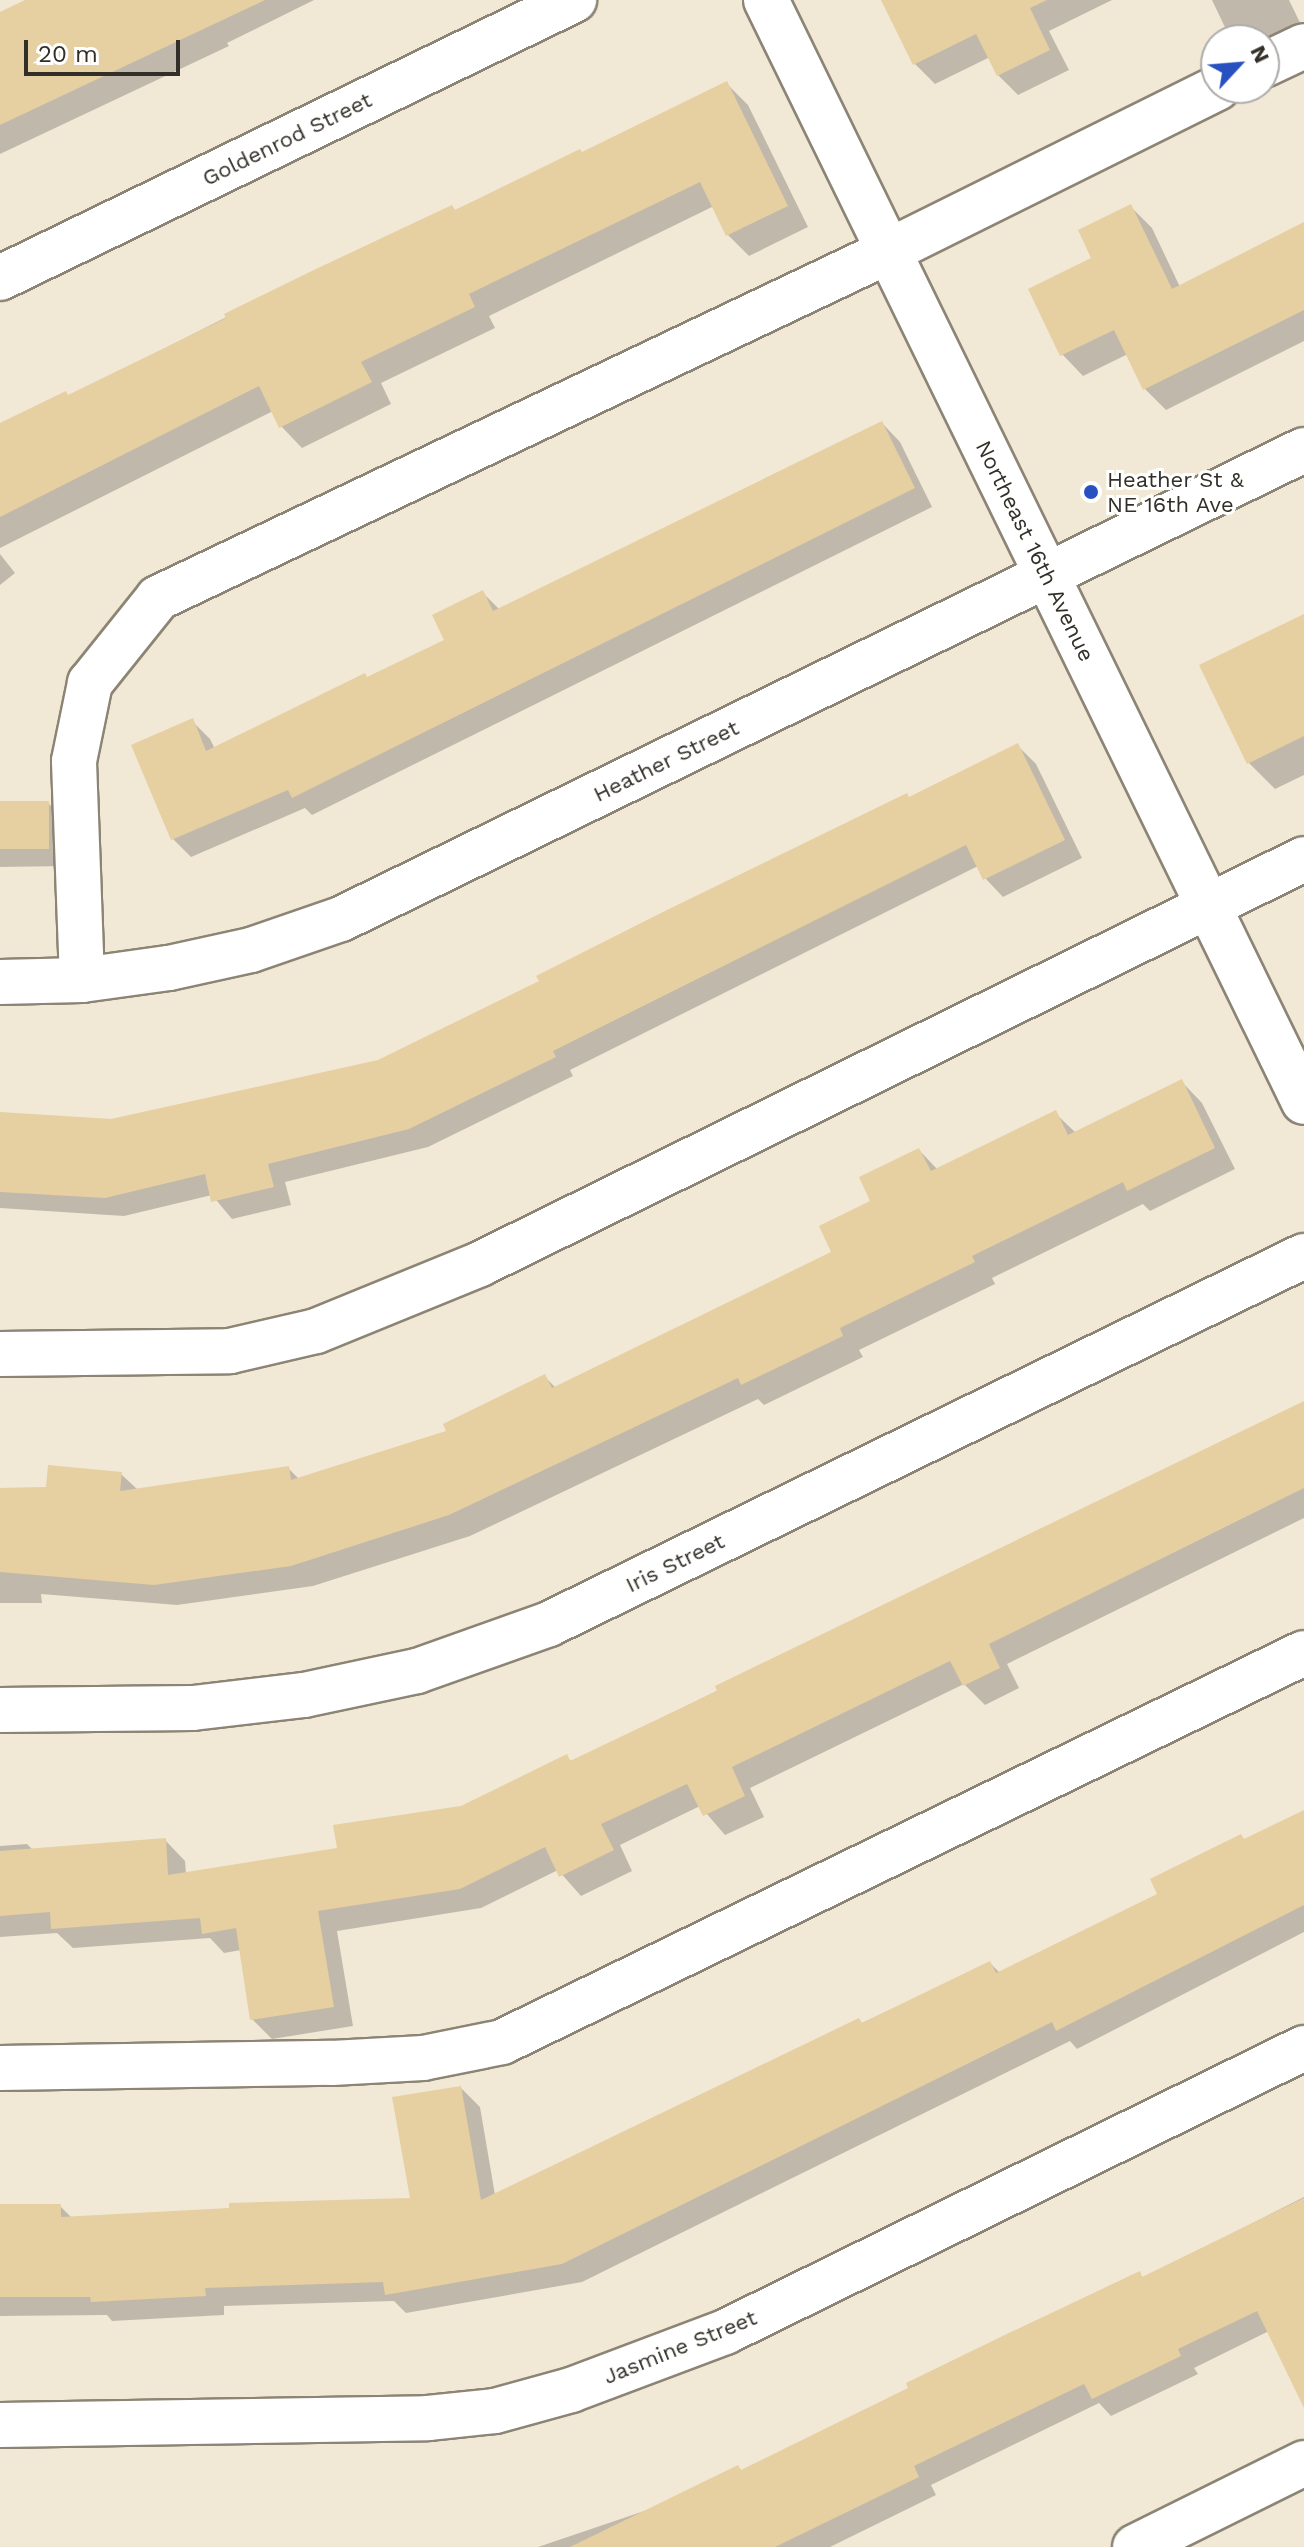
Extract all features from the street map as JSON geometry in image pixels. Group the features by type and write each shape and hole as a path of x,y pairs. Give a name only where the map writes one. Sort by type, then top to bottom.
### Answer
{"street":[{"name":"Goldenrod Street","path":"0,278 574,0"},
{"name":"Northeast 16th Avenue","path":"766,0 1048,575 1206,907 1304,1102"},
{"path":"1280,57 1304,46"},
{"path":"82,980 74,761 79,735 90,683 158,598 887,252 1200,97"},
{"name":"Heather Street","path":"0,982 82,980 169,968 251,950 341,919 1304,450"},
{"path":"0,1354 230,1351 316,1331 480,1264 1304,859"},
{"name":"Iris Street","path":"0,1710 193,1708 304,1695 417,1671 549,1624 1304,1256"},
{"path":"0,2068 332,2063 423,2058 502,2042 1304,1653"},
{"name":"Jasmine Street","path":"0,2425 428,2418 495,2411 571,2390 725,2332 1304,2048"},
{"path":"1135,2547 1304,2463"}],"building":[{"path":"25,0 265,0 0,125 0,12"},
{"path":"881,0 1047,0 1030,8 1050,50 997,76 976,34 913,65"},
{"path":"727,81 788,206 726,236 700,182 469,294 475,307 361,362 372,382 279,428 259,386 0,517 0,423 66,391 68,395 226,318 224,314 452,205 455,210"},
{"path":"1131,204 1172,289 1304,222 1304,310 1143,390 1114,330 1060,356 1028,289 1091,258 1078,230"},
{"path":"882,421 915,488 292,798 288,790 171,840 131,745 193,718 206,751 365,673 367,677 444,640 432,615 483,590 493,611"},
{"path":"1304,614 1304,736 1247,764 1199,665"},
{"path":"1018,743 1065,840 983,880 966,845 553,1051 556,1057 409,1129 268,1164 274,1187 211,1202 205,1174 105,1198 0,1192 0,1112 111,1119 378,1060 539,981 536,976 665,911 907,793 909,797"},
{"path":"0,801 49,801 49,849 0,849"},
{"path":"1182,1079 1215,1148 1127,1191 1123,1182 972,1256 975,1262 840,1328 843,1336 741,1385 738,1378 449,1515 291,1566 154,1585 0,1572 0,1488 46,1487 48,1465 122,1472 120,1491 289,1466 291,1480 446,1431 443,1424 545,1374 552,1388 831,1252 819,1226 870,1201 859,1177 919,1148 931,1171 1056,1110 1068,1135"},
{"path":"1304,1401 1304,1488 989,1644 1000,1668 963,1686 950,1661 732,1767 745,1796 703,1816 687,1784 601,1824 614,1850 559,1877 545,1847 460,1889 318,1911 334,2007 250,2020 236,1928 202,1934 200,1918 51,1929 50,1912 0,1916 0,1851 166,1838 168,1875 337,1848 333,1825 461,1806 567,1754 570,1761 717,1691 715,1686"},
{"path":"1304,1810 1304,1905 1056,2031 1052,2022 562,2264 385,2295 383,2282 205,2288 206,2296 91,2302 90,2297 0,2297 0,2204 61,2204 61,2217 229,2208 229,2203 410,2198 392,2097 461,2086 481,2200 859,2018 862,2023 990,1961 996,1973 1157,1894 1150,1879 1241,1834 1244,1839"},
{"path":"1304,2198 1304,2408 1257,2311 1178,2349 1181,2356 1092,2399 1084,2384 914,2466 919,2477 775,2547 570,2547 738,2465 741,2470 908,2388 906,2383 1011,2332 1140,2271 1142,2277"}],"place":[{"name":"Heather St & NE 16th Ave","path":"1091,492"}]}
